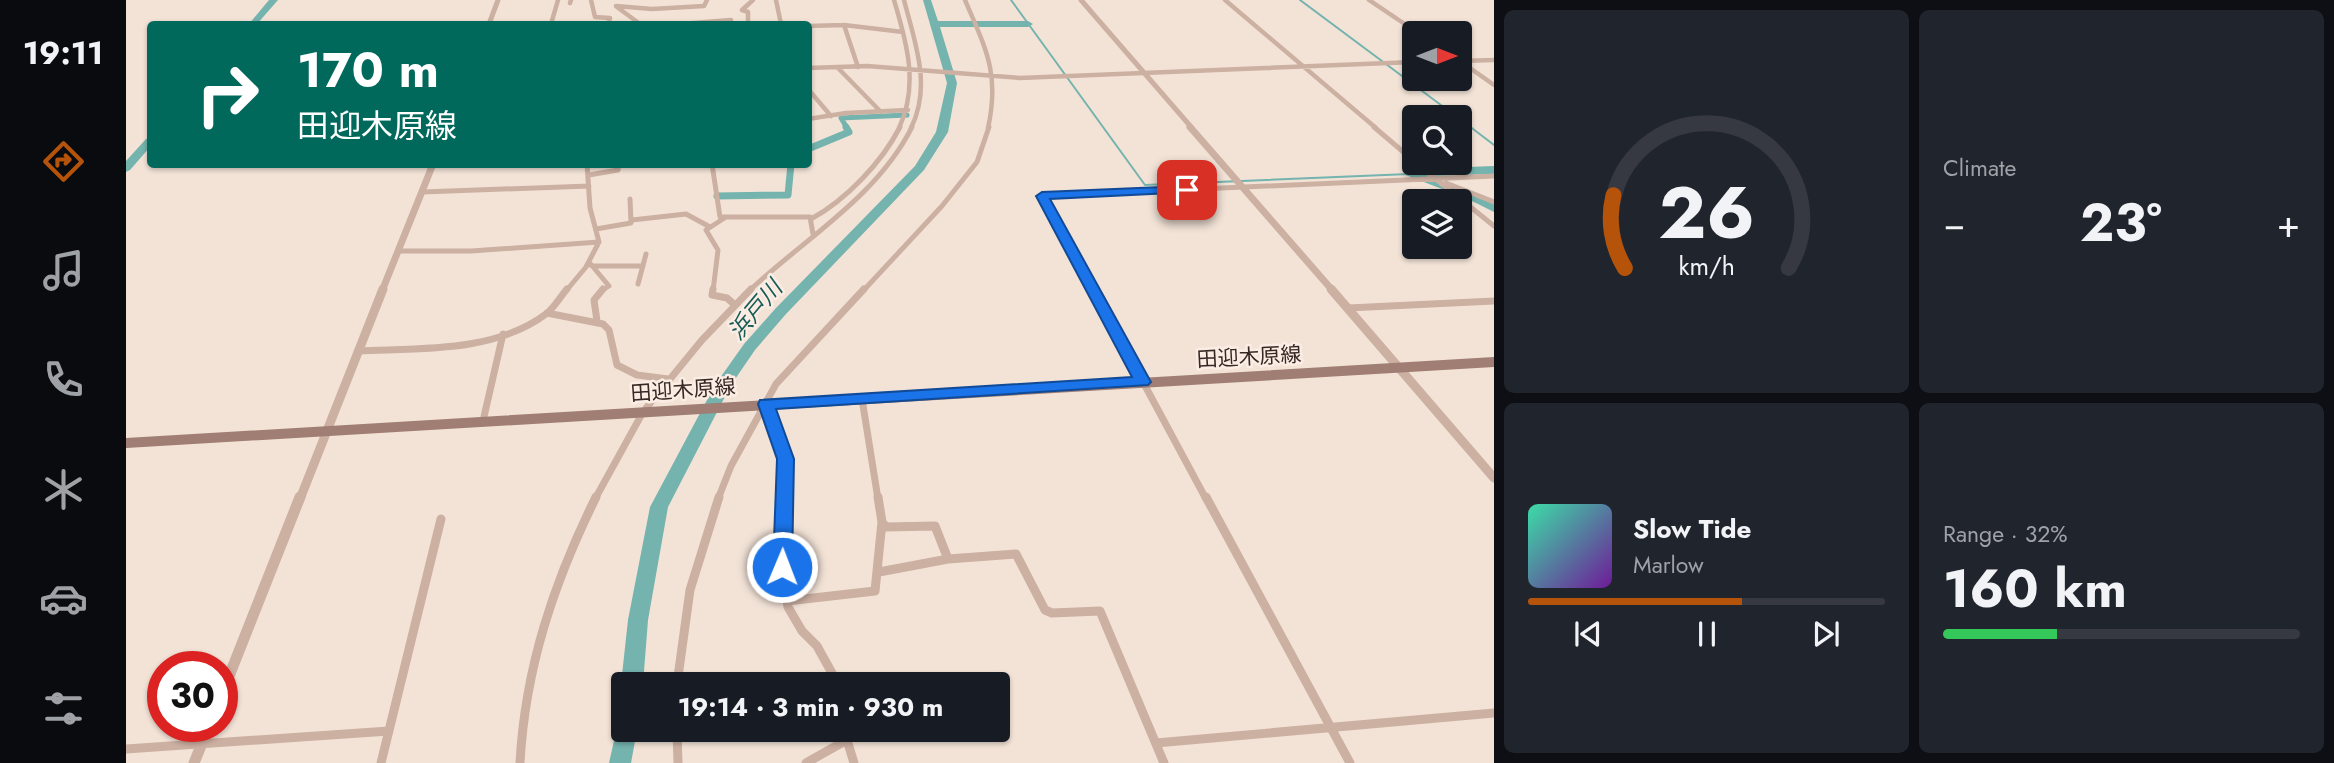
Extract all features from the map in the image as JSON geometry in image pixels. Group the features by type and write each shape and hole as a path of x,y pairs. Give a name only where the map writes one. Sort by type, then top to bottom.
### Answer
{"main road":[{"name":"田迎木原線","path":"126,443 1494,362"}],"street":[{"path":"490,21 498,0"},
{"path":"552,21 558,0"},
{"path":"591,0 595,17 610,18 609,21"},
{"path":"616,6 617,0"},
{"path":"616,6 691,8 704,6 708,0"},
{"path":"748,21 748,12 742,10 753,0"},
{"path":"776,0 780,21"},
{"path":"713,168 720,217 811,219 832,205 892,144 908,110 909,71 903,32 894,0"},
{"path":"520,763 525,701 555,593 584,520 643,412 668,379 735,305 895,156 917,117 924,94 904,0"},
{"path":"679,672 691,590 709,526 731,466 776,384 960,186 977,162 987,133 994,78 991,62 965,0"},
{"path":"1081,0 1494,478"},
{"path":"1225,0 1402,151"},
{"path":"1369,0 1402,22"},
{"path":"616,6 636,21"},
{"path":"694,21 731,20"},
{"path":"812,26 844,24 903,32"},
{"path":"844,24 858,67"},
{"path":"1472,61 1494,60"},
{"path":"812,68 858,67 994,78 1402,62"},
{"path":"838,68 881,112"},
{"path":"1472,69 1494,85"},
{"path":"812,94 831,116"},
{"path":"812,119 908,110"},
{"path":"238,654 431,168"},
{"path":"358,351 465,345 539,320 591,264 599,242 590,208 588,168"},
{"path":"589,175 614,172 618,168"},
{"path":"1432,175 1494,226"},
{"path":"1350,763 1042,196 1494,176"},
{"path":"1437,179 1494,202"},
{"path":"422,192 589,186"},
{"path":"629,199 632,220"},
{"path":"596,229 632,223 632,220 686,214 710,228"},
{"path":"726,217 706,230 718,250 712,296 727,298 735,305"},
{"path":"811,219 813,234"},
{"path":"398,251 471,251 599,242"},
{"path":"638,284 646,254"},
{"path":"591,264 643,266"},
{"path":"591,264 609,286 593,296 591,304 597,321"},
{"path":"1348,308 1494,301"},
{"path":"547,313 597,321 609,330 617,365 637,375 668,379"},
{"path":"483,421 503,334"},
{"path":"787,601 876,591 882,522 862,399"},
{"path":"766,404 785,459 782,567 787,601 794,619 817,646 831,672"},
{"path":"381,763 441,519"},
{"path":"882,522 886,527 935,526 948,559"},
{"path":"879,572 948,559 1016,554 1045,610 1052,613 1100,611 1164,763"},
{"path":"1156,743 1332,730 1494,713"},
{"path":"238,740 389,731"},
{"path":"126,749 202,742 194,763"},
{"path":"677,742 678,763"},
{"path":"806,763 836,742"},
{"path":"847,742 854,763"}],"waterway":[{"path":"256,21 274,0"},
{"name":"浜戸川","path":"633,672 638,620 659,507 723,385 749,347 781,311 920,168 942,132 952,83 927,0"},
{"path":"1011,0 1145,185 1402,174"},
{"path":"1300,0 1441,105"},
{"path":"935,24 1028,24"},
{"path":"847,128 841,118 907,115"},
{"path":"812,147 849,132 846,127"},
{"path":"1472,128 1494,145"},
{"path":"126,168 147,144"},
{"path":"717,196 788,195 791,168"},
{"path":"1472,171 1494,170"},
{"path":"1412,175 1472,196 1494,208"},
{"name":"浜戸川","path":"620,763 624,742"}],"route":[{"path":"782,567 785,459 766,404 1143,382 1042,196 1187,190"}]}
